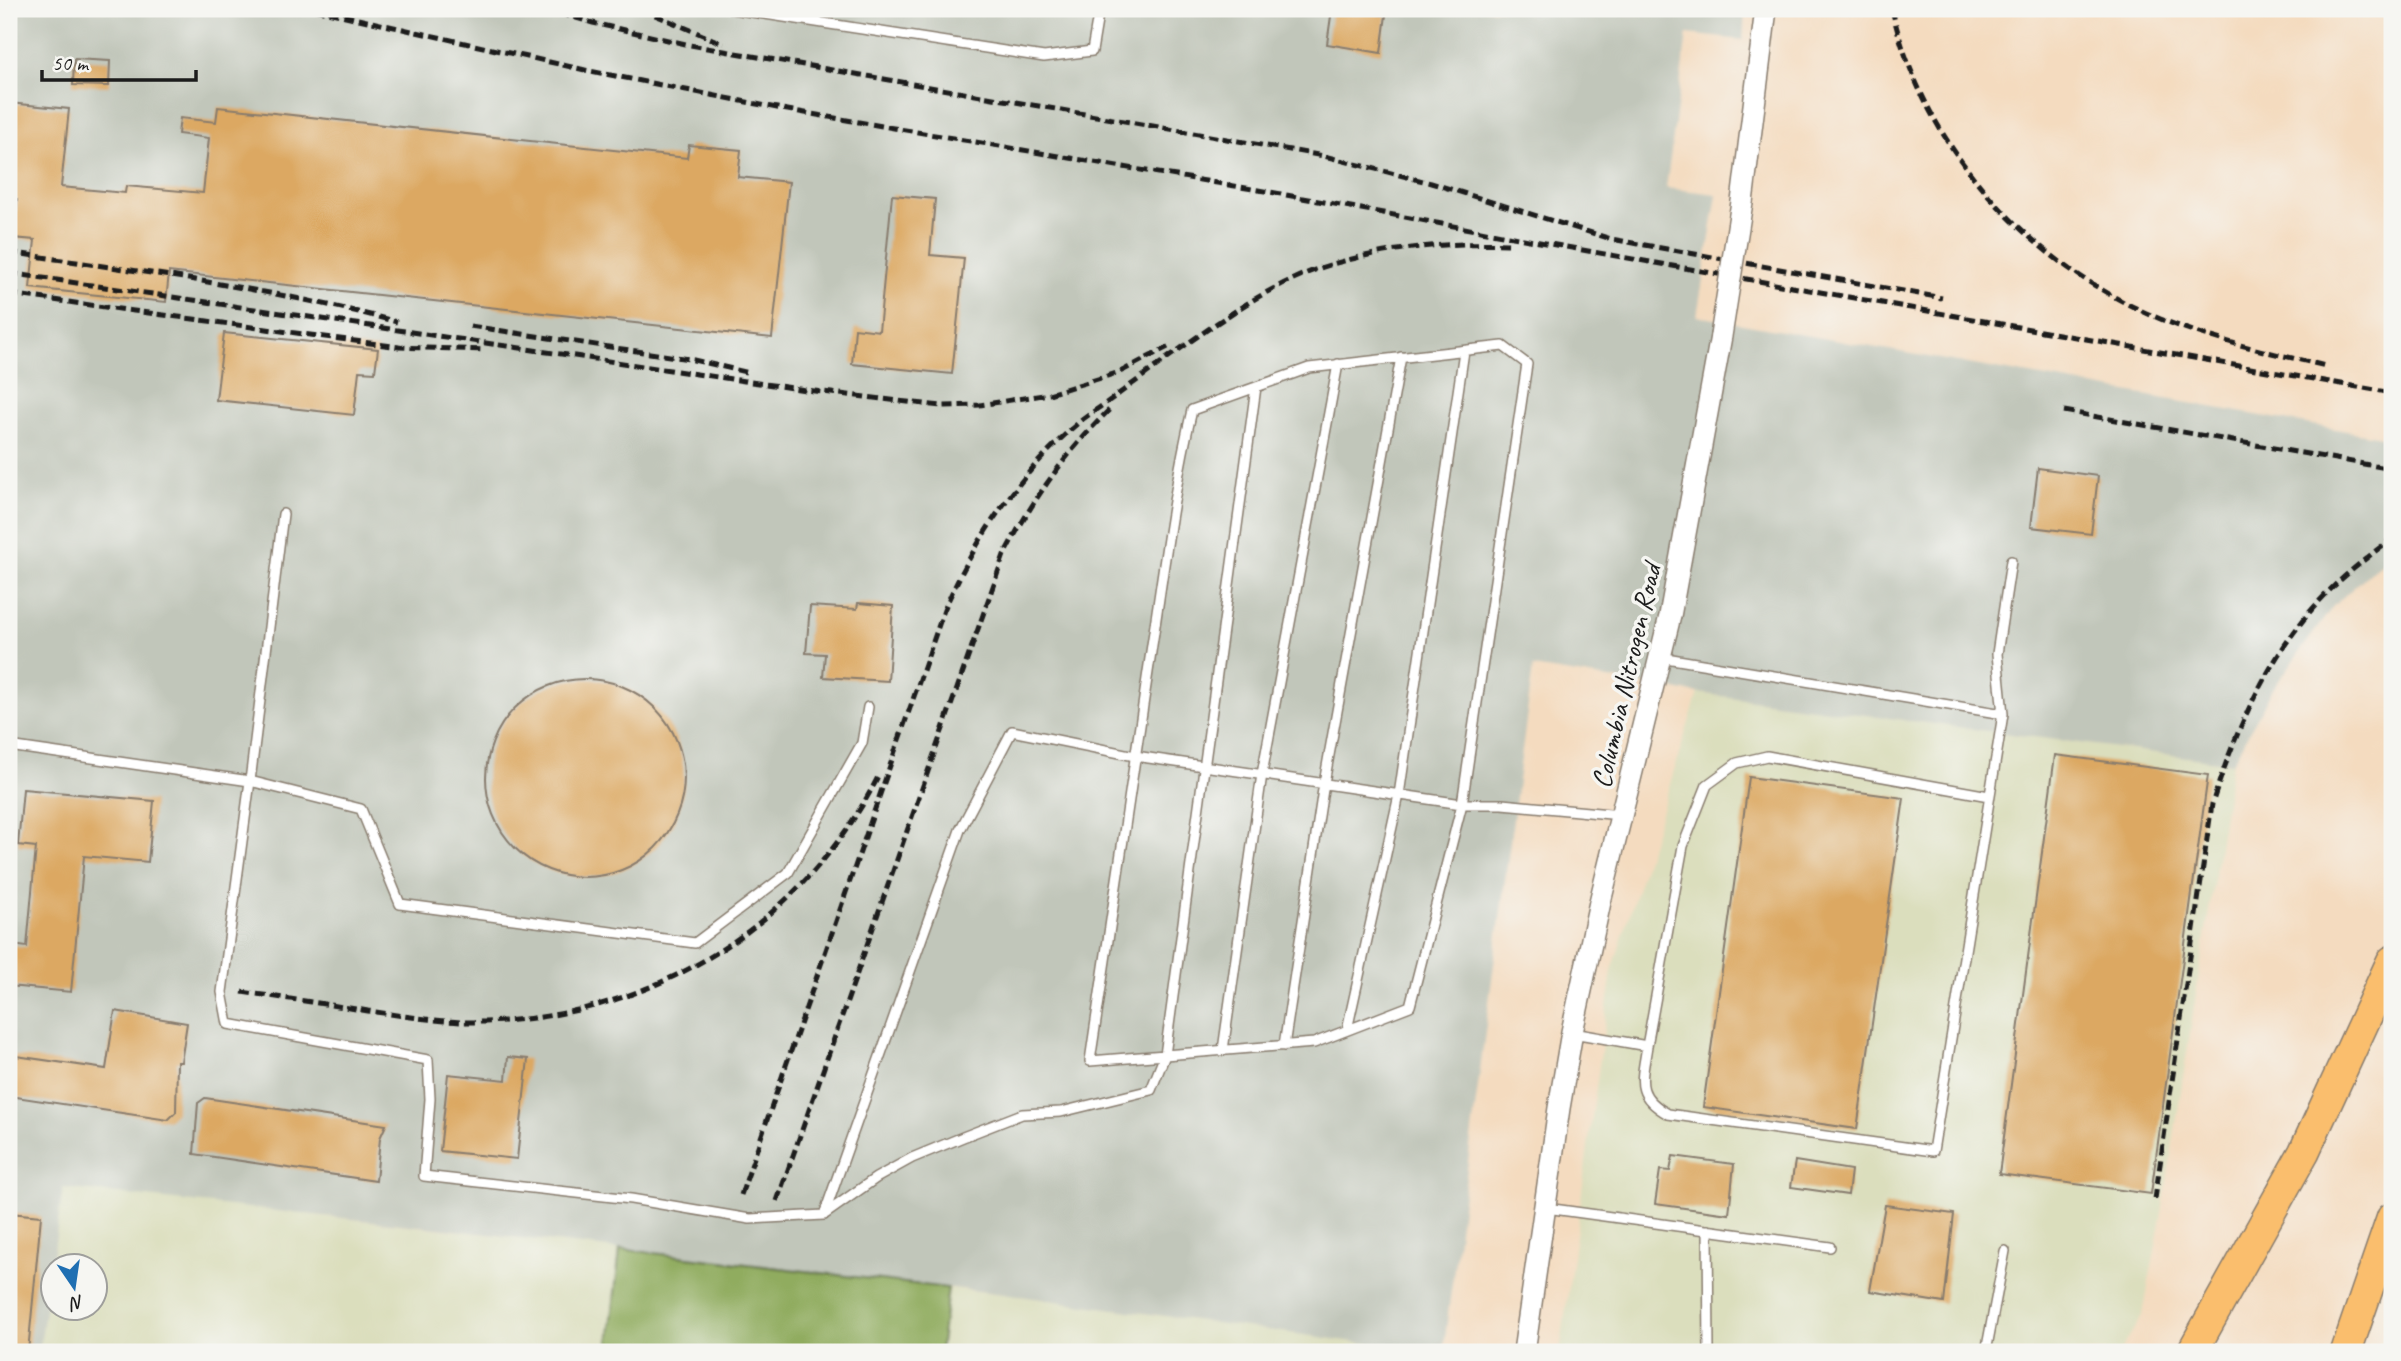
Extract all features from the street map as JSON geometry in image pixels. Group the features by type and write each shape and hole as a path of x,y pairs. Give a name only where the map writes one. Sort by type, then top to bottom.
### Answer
{"highway":[{"path":"2192,1352 2304,1152 2392,961"},
{"path":"2346,1352 2392,1218"}],"street":[{"name":"Columbia Nitrogen Road","path":"1524,1352 1572,1032 1688,527 1721,336 1766,9"}],"lane":[{"path":"732,9 1044,57 1092,51 1099,9"},
{"path":"1503,346 1527,364 1462,804 1410,1006 1314,1043 1090,1061 1182,454 1192,410 1309,368 1401,357 1503,346"},
{"path":"1348,1030 1399,795 1464,351"},
{"path":"1284,1045 1324,783 1401,357"},
{"path":"1223,1050 1262,774 1338,364"},
{"path":"283,514 222,992 228,1024 428,1060 430,1099 424,1177 631,1199 750,1220 824,1215 876,1178 912,1158 1022,1114 1061,1112 1151,1090 1165,1055 1256,387"},
{"path":"1989,796 1767,756 1737,763 1707,785 1683,846 1647,1046 1642,1085 1645,1096 1668,1114 1933,1151 2003,714 1997,654 2011,561"},
{"path":"1660,657 2003,714"},
{"path":"9,746 250,781 361,809 400,904 695,943 788,873 862,743 868,707"},
{"path":"824,1215 960,830 1012,731 1135,756 1462,804 1502,804 1623,815"},
{"path":"1572,1032 1647,1046"},
{"path":"1545,1208 1830,1247"},
{"path":"1708,1230 1709,1352"},
{"path":"1986,1352 2006,1251"}],"shaded area":[{"path":"9,9 1745,9 1743,40 1687,34 1666,188 1717,194 1697,316 2392,439 2392,556 2334,605 2272,690 2232,763 1698,693 1533,667 1443,1352 1012,1295 63,1188 54,1252 38,1252 38,1322 43,1322 39,1352 9,1352"},
{"path":"1698,693 2232,763 2163,1207 2143,1314 2120,1352 1560,1352 1612,971"},
{"path":"63,1187 620,1249 608,1352 39,1352 43,1322 108,1322 108,1252 54,1252"},
{"path":"948,1288 1012,1295 1429,1352 940,1352"}],"green space":[{"path":"620,1249 948,1288 940,1352 608,1352"}],"building":[{"path":"1332,9 1386,15 1381,53 1327,44"},
{"path":"74,59 110,61 109,86 73,85"},
{"path":"9,103 69,109 61,187 125,193 126,186 203,193 209,138 178,134 180,118 216,122 218,107 687,158 689,145 741,150 738,177 789,182 772,338 169,272 166,302 30,288 35,240 13,238 17,199 9,198"},
{"path":"892,195 935,199 930,255 964,258 952,374 852,364 855,328 879,331"},
{"path":"224,333 378,349 375,372 359,371 354,415 216,400"},
{"path":"2038,468 2098,476 2091,534 2031,527"},
{"path":"858,603 893,606 888,681 823,677 825,654 806,653 810,606 857,609"},
{"path":"585,679 623,687 655,708 676,740 684,778 676,816 655,848 623,869 585,877 547,869 515,848 494,816 486,778 494,740 515,708 547,687"},
{"path":"2055,755 2208,775 2151,1194 1999,1174"},
{"path":"1749,777 1904,798 1857,1129 1703,1107"},
{"path":"23,789 154,801 148,862 84,856 71,992 9,986 11,945 27,947 36,847 18,845"},
{"path":"115,1011 187,1023 181,1062 177,1062 176,1112 168,1120 9,1096 9,1055 106,1069"},
{"path":"508,1057 528,1059 517,1159 440,1151 448,1074 506,1080"},
{"path":"205,1098 386,1125 380,1138 376,1181 194,1154 198,1103"},
{"path":"1673,1156 1734,1164 1729,1214 1655,1204 1660,1170 1670,1171"},
{"path":"1795,1161 1851,1170 1848,1195 1791,1187"},
{"path":"1885,1205 1954,1214 1944,1303 1870,1291"},
{"path":"9,1213 41,1216 28,1352 9,1352"}],"railway":[{"path":"314,9 585,70 782,109 1270,192 2392,393"},
{"path":"545,9 690,45 1324,156 1431,183 1611,239 1942,298"},
{"path":"641,9 724,44"},
{"path":"1892,9 1906,58 1927,104 1952,148 1982,188 2017,225 2056,258 2097,287 2164,320 2233,343 2326,366"},
{"path":"741,1195 944,610 984,533 1018,486 1082,420 1213,325 1291,280 1333,264 1399,250 1444,245 1511,244"},
{"path":"9,252 252,290 397,322"},
{"path":"9,273 806,390 941,406 980,405 1049,394 1120,372 1168,347"},
{"path":"9,294 399,347 485,350"},
{"path":"470,326 689,359 750,373"},
{"path":"777,1201 1004,555 1050,478 1109,410"},
{"path":"2064,411 2392,469"},
{"path":"2155,1199 2212,804 2222,774 2260,688 2293,634 2334,586 2392,538"},
{"path":"242,992 416,1018 463,1022 528,1019 590,1007 650,987 706,959 758,924 804,882 844,832 878,777"}]}
